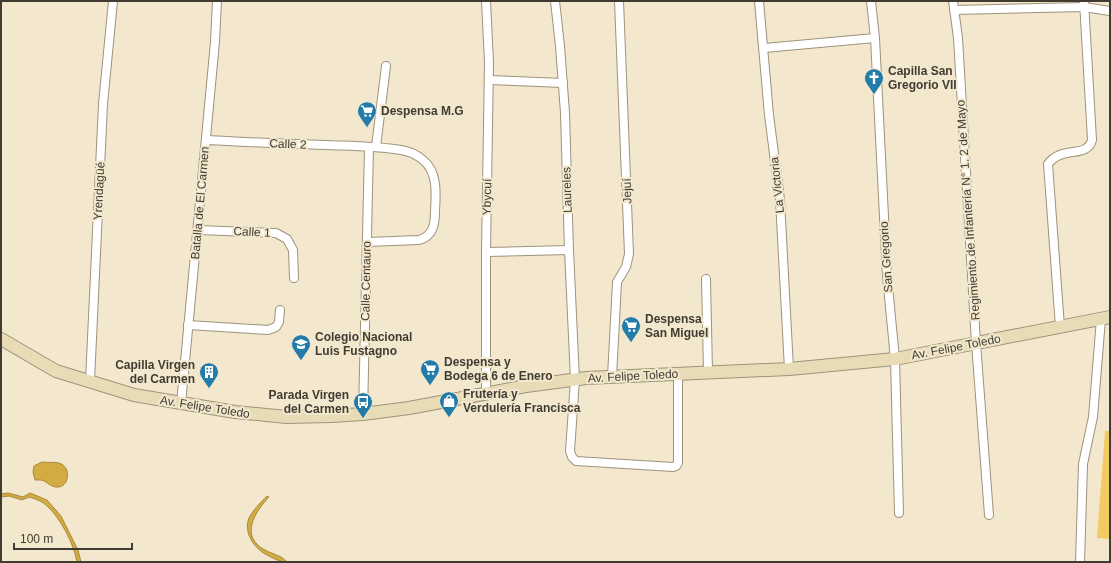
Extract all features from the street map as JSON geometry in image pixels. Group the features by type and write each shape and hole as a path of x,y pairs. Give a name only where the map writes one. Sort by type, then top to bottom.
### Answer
{"main road":[{"name":"Av. Felipe Toledo","path":"1,339 56,371 134,395 235,412 287,417 363,414 409,408 486,393 575,380 789,369 895,359 1105,318"}],"street":[{"name":"Yrendagüé","path":"90,381 103,104 112,1"},
{"name":"Batalla de El Carmen","path":"181,404 215,42 217,1"},
{"name":"Ybycuí","path":"486,1 489,62 486,252 486,393"},
{"name":"Laureles","path":"555,1 565,113 575,380 570,451 576,462 673,468 676,466 678,463 678,374"},
{"name":"Jejuí","path":"612,377 617,282 626,267 629,254 619,1"},
{"name":"La Victoria","path":"759,1 769,115 780,200 789,369"},
{"name":"San Gregorio","path":"871,1 875,38 887,276 895,359 899,513"},
{"name":"Regimiento de Infantería N° 1. 2 de Mayo","path":"953,1 958,38 976,343 989,515"},
{"path":"1060,327 1048,164 1059,154 1082,151 1091,145 1092,140 1084,4"},
{"path":"954,10 1084,4 1110,11"},
{"path":"764,48 875,38"},
{"name":"Calle Centauro","path":"363,414 367,242 372,147 386,66"},
{"path":"489,80 562,83"},
{"name":"Calle 2","path":"206,140 372,147 403,150 424,160 430,169 436,184 435,219 433,229 426,238 419,240 367,242"},
{"name":"Calle 1","path":"198,230 276,233 287,239 293,250 294,278"},
{"path":"486,252 569,250"},
{"path":"706,279 708,372"},
{"path":"188,325 268,330 276,328 280,322 280,310"},
{"path":"1080,562 1083,464 1093,417 1105,318"}],"shaded area":[{"path":"1105,431 1110,431 1110,539 1097,538"},
{"path":"42,462 63,465 68,475 66,482 61,486 56,487 41,480 35,480 33,472 34,466"},
{"path":"8,493 23,497 30,493 47,500 61,516 78,550 81,562 77,562 73,547 66,531 56,516 46,505 29,497 22,500 9,496 1,497 1,494"},
{"path":"267,496 269,497 259,510 252,524 251,531 253,538 257,544 265,550 279,556 287,562 273,558 259,550 249,535 249,518"}],"place":[{"name":"Capilla San Gregorio VII","path":"874,95"},
{"name":"Despensa M.G","path":"367,128"},
{"name":"Despensa San Miguel","path":"631,343"},
{"name":"Colegio Nacional Luis Fustagno","path":"301,361"},
{"name":"Despensa y Bodega 6 de Enero","path":"430,386"},
{"name":"Capilla Virgen del Carmen","path":"209,389"},
{"name":"Frutería y Verdulería Francisca","path":"449,418"},
{"name":"Parada Virgen del Carmen","path":"363,419"}]}
